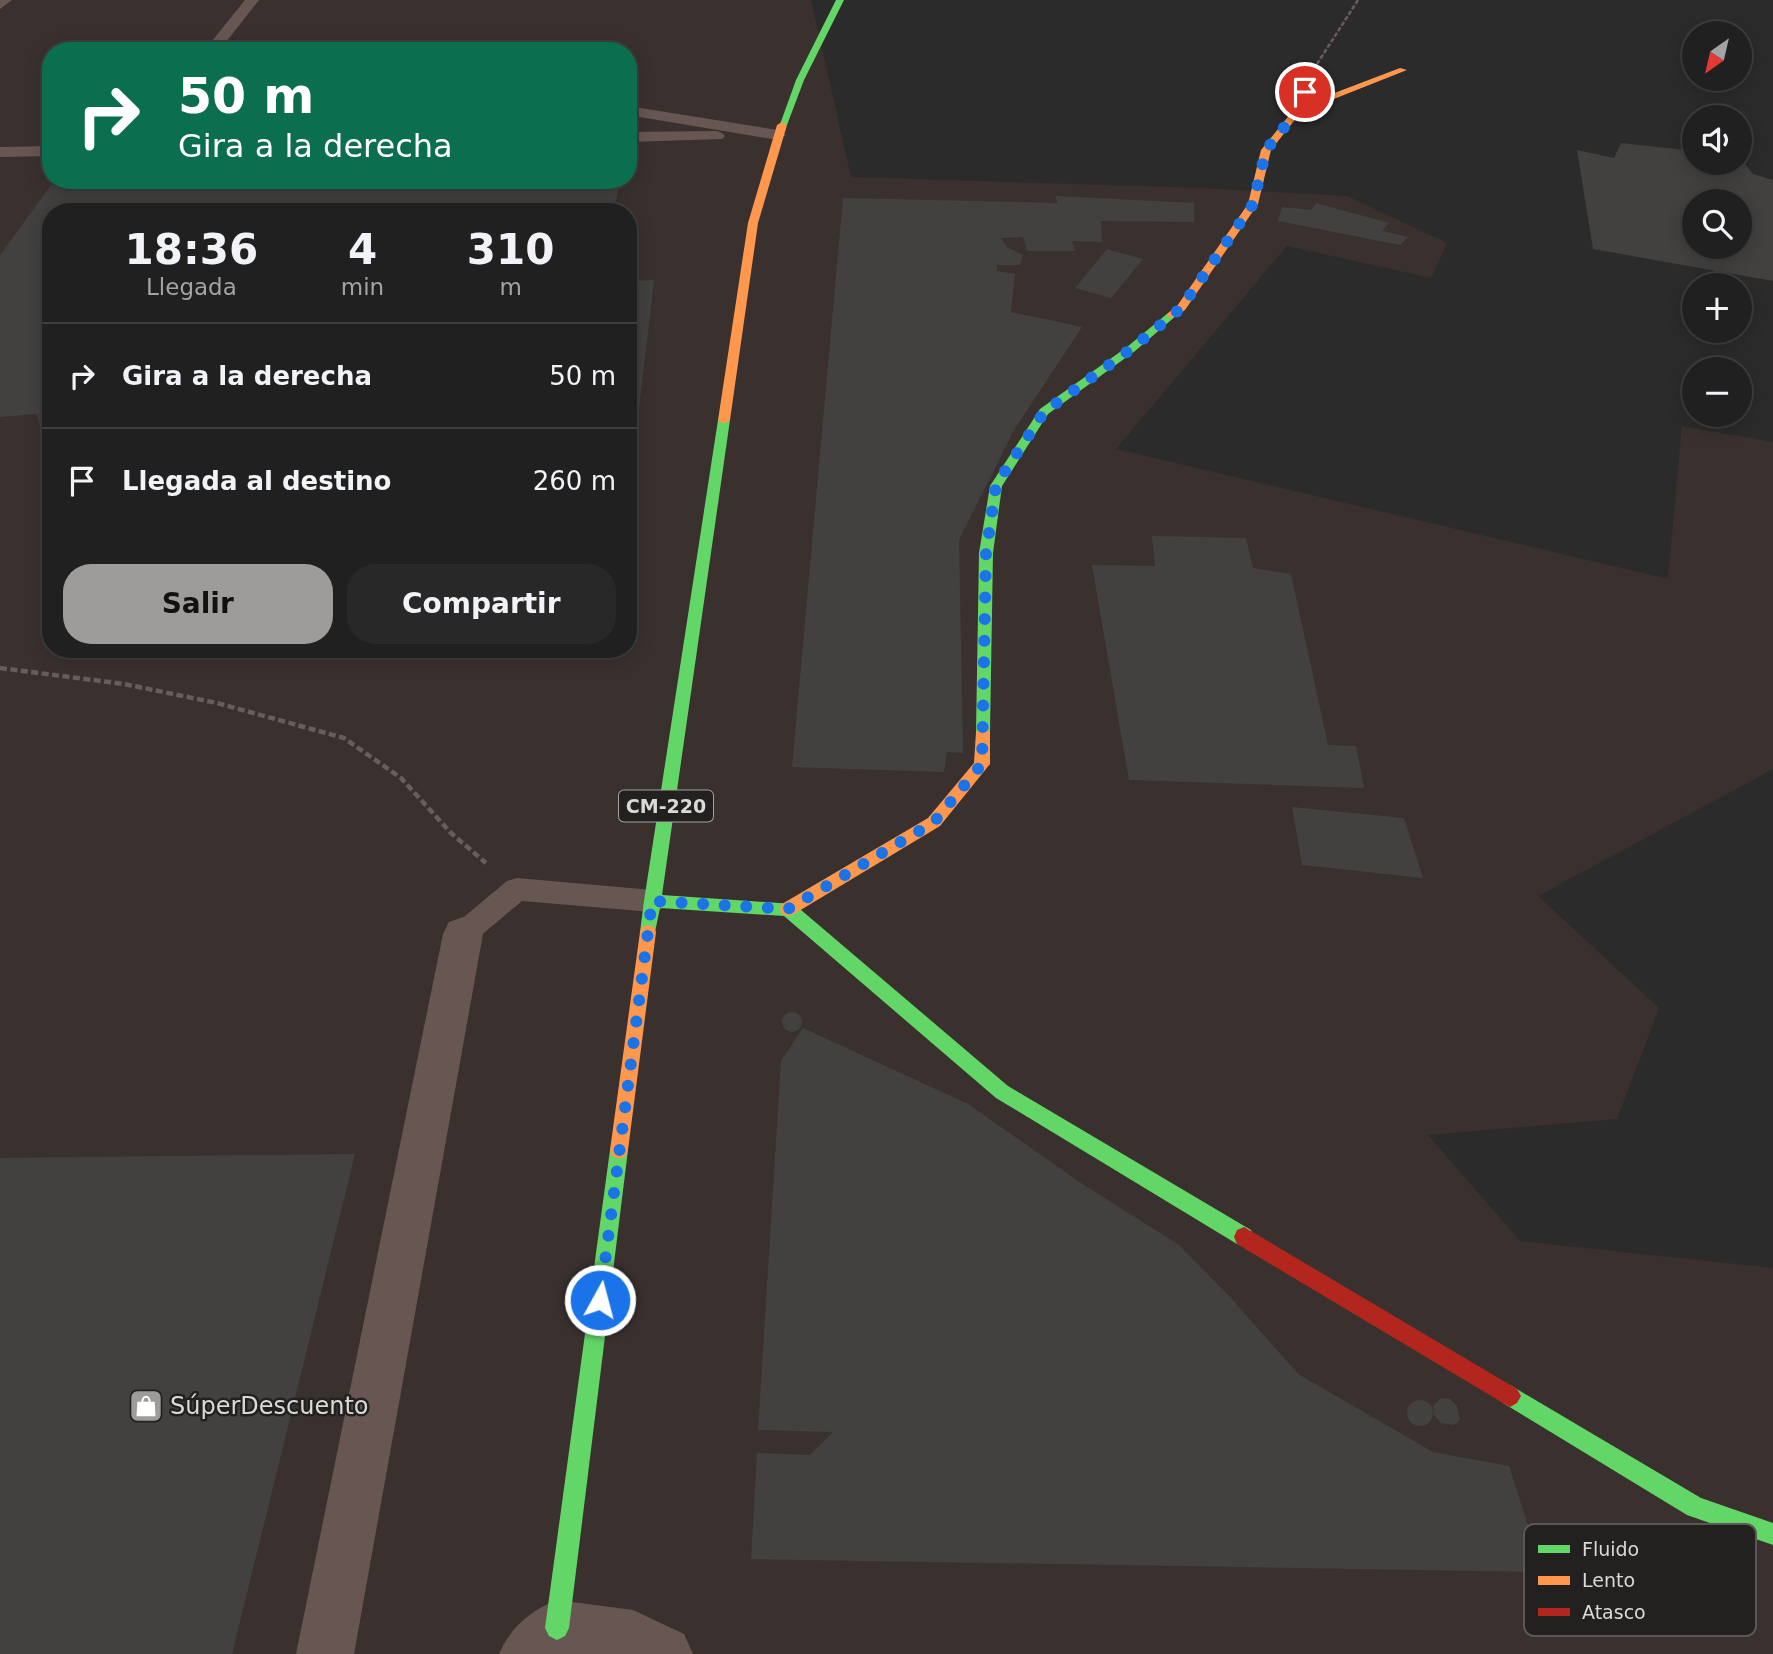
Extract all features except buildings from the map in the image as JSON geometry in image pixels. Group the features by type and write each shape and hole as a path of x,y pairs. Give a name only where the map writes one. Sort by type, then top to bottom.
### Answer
{"street":[{"name":"CM-220","path":"546,1645 752,223 778,135 800,80 840,0"},
{"path":"652,901 788,909 934,822 982,764 986,553 996,485 1044,412 1131,349 1181,308 1253,204 1266,150 1298,110 1404,70"},
{"path":"788,909 1002,1092 1695,1507 1744,1524"},
{"path":"325,1654 463,933"},
{"path":"1756,1528 1773,1534"},
{"path":"546,1645 634,1638 664,1654"}],"lane":[{"path":"0,5 5,0"},
{"path":"218,42 252,0"},
{"path":"637,112 778,135"},
{"path":"637,137 778,135"},
{"path":"0,152 42,150"},
{"path":"463,933 517,889 652,901"}],"path":[{"path":"1298,110 1319,57 1359,0"},
{"path":"0,668 124,684 217,703 344,738 401,778 451,833 517,889"}],"shaded area":[{"path":"0,0 811,0 851,177 1201,188 1347,196 1447,243 1431,278 1287,246 1116,449 1668,579 1682,426 1773,442 1773,769 1538,896 1659,1008 1617,1119 1428,1135 1520,1241 1773,1268 1773,1654 0,1654"}],"traffic: fast":[{"path":"782,125 800,80 840,0"},
{"path":"983,732 986,553 996,486 1044,412 1131,349 1172,315"},
{"path":"648,932 724,420"},
{"path":"652,901 788,909 1002,1092 1244,1237"},
{"path":"557,1628 619,1150"},
{"path":"1510,1396 1695,1507 1744,1524"},
{"path":"1756,1528 1773,1534"}],"traffic: slow":[{"path":"1172,315 1181,308 1253,204 1266,150 1298,110 1403,70"},
{"path":"724,420 753,223 782,125"},
{"path":"788,909 934,822 982,764 983,732"},
{"path":"619,1150 648,932"}],"traffic: jam":[{"path":"1244,1237 1510,1396"}],"place":[{"name":"SúperDescuento","path":"146,1406"}],"route":[{"path":"600,1300 652,901 788,909 934,822 982,764 986,553 996,485 1044,412 1131,349 1181,308 1253,204 1266,150 1298,110 1305,92"}]}
